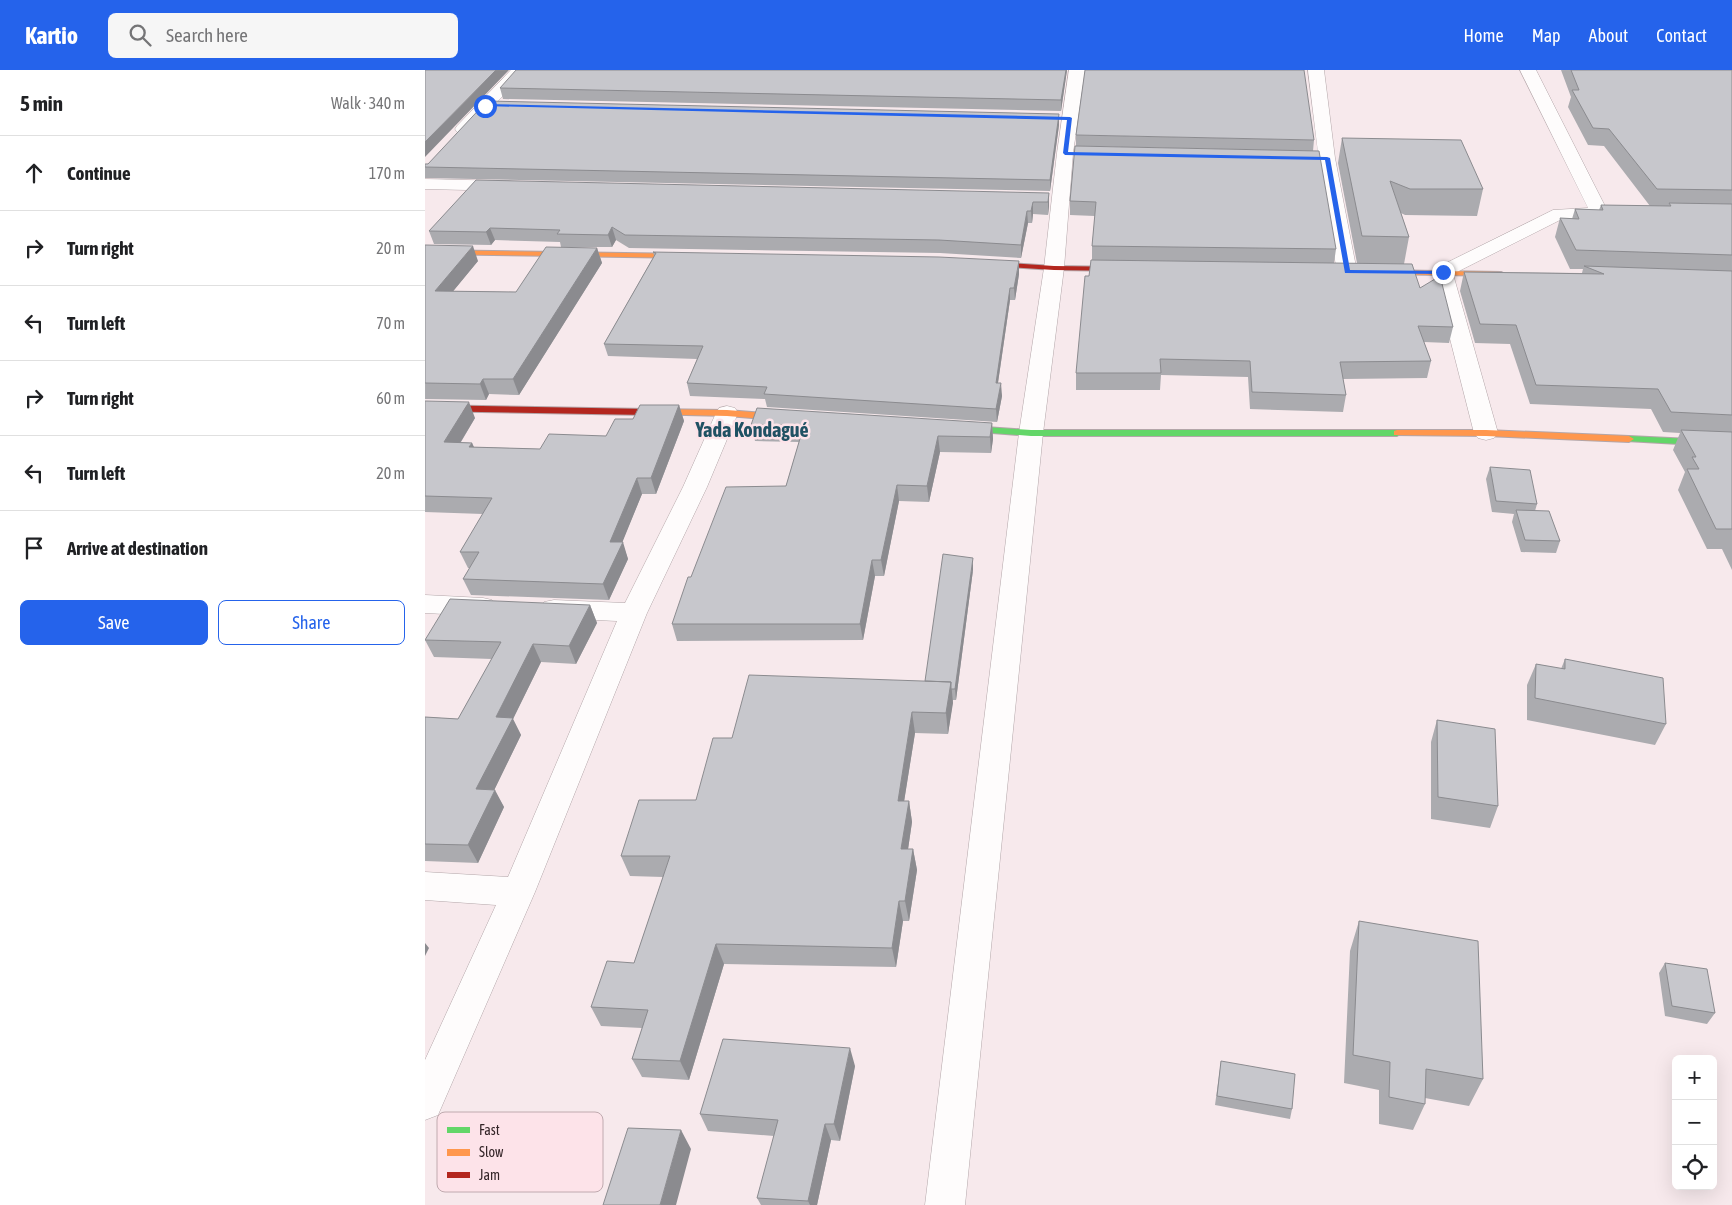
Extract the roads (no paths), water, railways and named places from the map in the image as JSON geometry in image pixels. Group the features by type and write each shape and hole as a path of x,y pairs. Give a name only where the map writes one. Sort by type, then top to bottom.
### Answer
{"street":[{"path":"452,142 519,70"},
{"path":"945,1205 1031,433 1054,268 1051,199 1075,154 1060,118 1077,70"},
{"path":"1316,70 1327,158 1352,272 1443,272 1513,275"},
{"path":"1527,70 1600,213"},
{"path":"485,106 505,106"},
{"path":"1269,157 1327,158"},
{"path":"425,184 524,186"},
{"path":"1443,272 1559,214 1628,213"},
{"path":"425,252 702,257"},
{"path":"969,262 1054,268 1142,269"},
{"path":"1443,272 1486,433"},
{"path":"425,408 727,413 805,418"},
{"path":"425,1102 518,892 634,612 695,487 727,413"},
{"path":"943,427 1031,433 1486,433 1732,444"},
{"path":"425,604 505,607"},
{"path":"535,609 634,612"},
{"path":"425,886 518,892"}],"district":[{"name":"Yada Kondagué","path":"752,429"}]}
